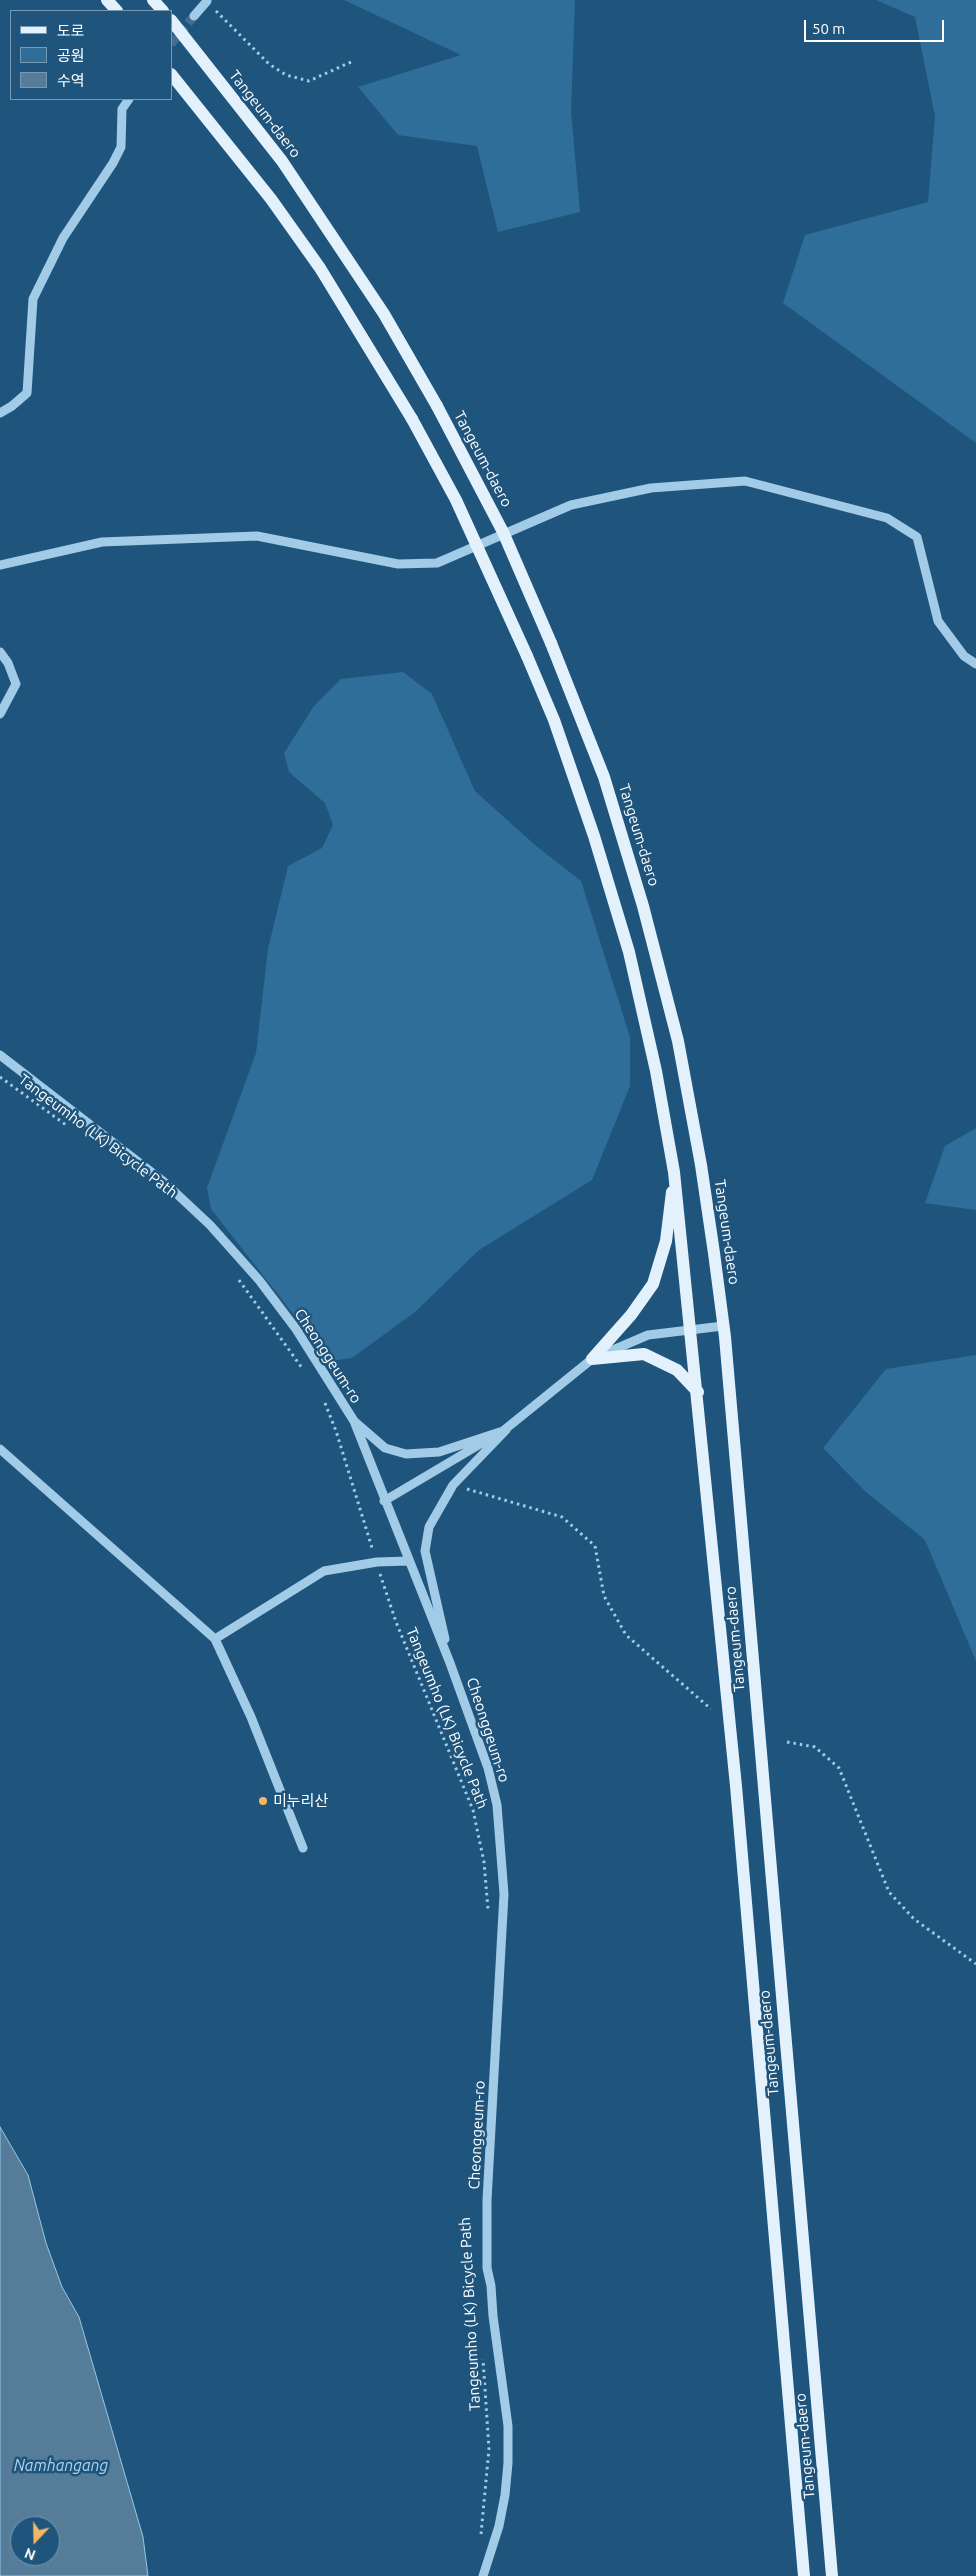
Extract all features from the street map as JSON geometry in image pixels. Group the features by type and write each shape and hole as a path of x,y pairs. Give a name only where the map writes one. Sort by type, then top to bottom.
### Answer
{"main road":[{"path":"107,0 116,10"},
{"path":"153,0 162,10"},
{"name":"Tangeum-daero","path":"172,21 282,161 384,314 437,406 503,532 552,644 604,777 643,906 676,1032 701,1165 723,1326 832,2576"},
{"name":"Tangeum-daero","path":"172,75 265,192 320,268 412,419 456,500 554,720 594,836 629,952 656,1071 674,1172 698,1392 736,1786 804,2576"},
{"path":"592,1359 630,1315 653,1284 666,1241 674,1172"},
{"path":"592,1359 644,1354 677,1370 698,1392"}],"street":[{"path":"194,16 206,1"},
{"path":"0,413 12,406 27,393 33,299 63,238 113,163 121,146 122,109 128,100"},
{"path":"0,565 102,542 257,536 398,564 437,563 572,505 651,488 745,481 887,518 917,538 938,621 964,656 976,664"},
{"path":"0,652 8,663 16,684 0,714"},
{"name":"Cheonggeum-ro","path":"0,1055 164,1181 210,1224 296,1328 354,1421 384,1501 450,1663 488,1768 497,1805 504,1894 487,2200 487,2268 491,2286 493,2316 508,2426 508,2463 505,2495 499,2526 483,2576"},
{"path":"450,1663 425,1551 429,1527 453,1485 506,1430 592,1359 648,1335 723,1326"},
{"path":"354,1421 385,1448 406,1454 439,1452 506,1430"},
{"path":"384,1501 506,1430"},
{"path":"0,1449 215,1638 251,1717 303,1848"},
{"path":"215,1638 324,1572 377,1562 408,1560"}],"path":[{"path":"206,1 269,64 286,75 309,80 351,62"},
{"name":"Tangeumho (LK) Bicycle Path","path":"0,1076 70,1128"},
{"path":"234,1273 306,1372"},
{"name":"Tangeumho (LK) Bicycle Path","path":"320,1395 336,1431 396,1622 473,1810 484,1862 489,1918"},
{"path":"453,1485 524,1504 562,1517 596,1546 604,1596 626,1635 711,1709"},
{"path":"787,1742 815,1747 839,1768 889,1892 914,1919 976,1964"},
{"name":"Tangeumho (LK) Bicycle Path","path":"480,2538 489,2449 483,2356"}],"green space":[{"path":"344,0 575,0 571,111 580,212 498,232 477,146 398,135 358,87 461,55"},
{"path":"876,0 976,0 976,443 783,303 805,235 928,202 935,116 915,17"},
{"path":"403,672 432,694 475,791 535,845 581,881 630,1037 630,1086 592,1180 479,1250 415,1312 352,1358 330,1361 211,1209 207,1188 256,1053 268,949 288,866 322,848 333,825 325,803 289,772 284,753 314,706 341,679"},
{"path":"976,1128 976,1210 925,1203 945,1146"},
{"path":"976,1355 976,1661 925,1540 865,1491 823,1448 886,1369"}],"water":[{"name":"Namhangang","path":"0,2127 28,2175 46,2243 62,2287 79,2317 143,2537 148,2576 0,2576"}],"tunnel":[{"path":"172,43 194,16"}],"place":[{"name":"미누리산","path":"263,1801"}]}
